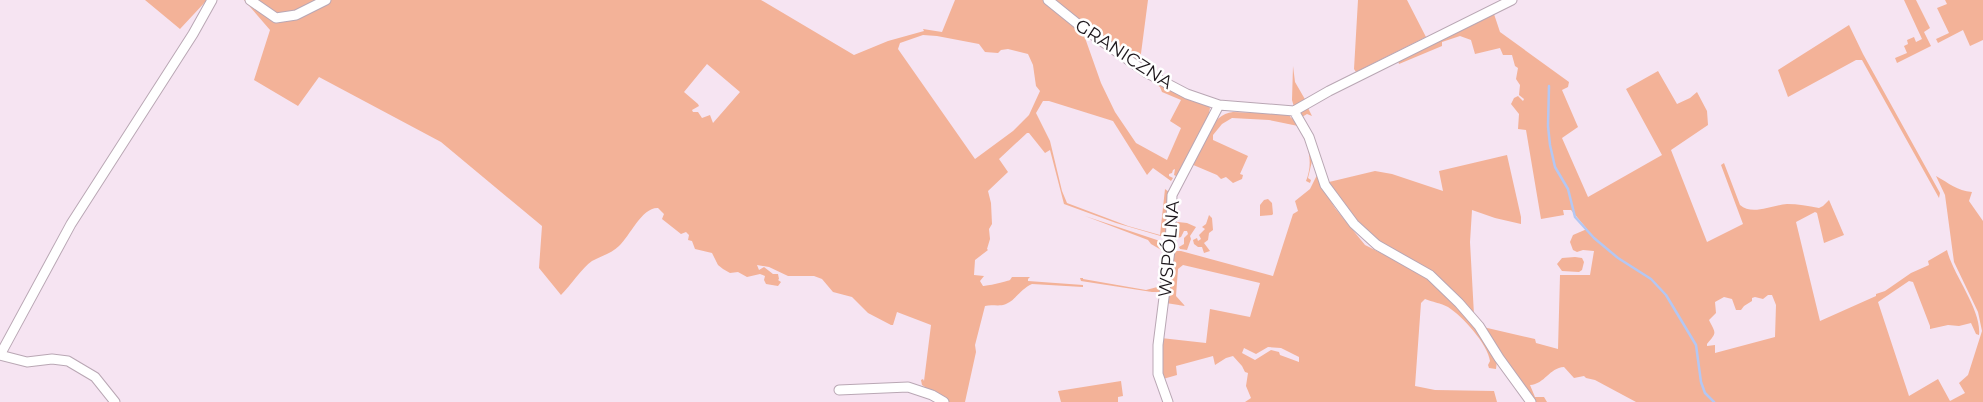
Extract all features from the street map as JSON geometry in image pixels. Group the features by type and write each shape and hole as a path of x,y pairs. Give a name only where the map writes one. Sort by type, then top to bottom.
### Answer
{"street":[{"path":"115,402 95,377 68,361 52,359 27,362 0,355 71,224 193,34 212,0"},
{"path":"250,0 276,18 296,15 326,0"},
{"name":"GRANICZNA","path":"1048,0 1079,25 1147,73 1187,94 1219,105 1294,111"},
{"path":"1512,0 1329,91 1294,111 1309,137 1325,185 1354,224 1377,245 1430,275 1459,303 1479,326 1499,358 1531,402"},
{"name":"WSPÓLNA","path":"1168,402 1158,374 1158,342 1170,250 1172,195 1219,105"},
{"path":"839,390 908,387 932,395 944,402"}],"shaded area":[{"path":"145,0 207,0 180,29"},
{"path":"244,0 761,0 854,55 888,41 924,31 923,29 942,32 955,0 1044,0 1098,41 1206,102 1210,108 1208,119 1178,177 1174,175 1175,169 1169,174 1173,178 1171,181 1153,168 1147,175 1113,121 1049,101 1043,101 1036,113 1050,141 1062,191 1067,203 1128,226 1160,235 1165,189 1169,192 1167,236 1164,237 1116,223 1064,204 1050,150 1045,153 1027,133 999,159 1008,172 988,191 991,203 992,224 989,229 990,239 988,250 975,260 974,275 984,276 980,281 983,286 1008,281 1012,277 1030,277 1028,281 1083,285 1083,287 1032,284 1009,303 985,306 975,345 976,352 965,402 948,402 924,390 925,387 922,385 921,380 923,379 924,381 931,325 897,312 893,325 891,325 868,313 852,297 833,292 822,279 814,276 788,276 769,267 757,265 759,270 764,267 773,274 778,274 778,280 781,282 778,286 766,284 765,276 760,274 747,277 738,272 730,273 718,265 712,253 695,249 692,241 688,240 689,235 686,232 681,234 662,219 664,214 658,208 647,212 623,241 610,253 588,264 561,295 539,268 542,226 441,142 319,77 298,106 254,80 270,30","holes":["923,35 937,36 979,44 985,52 998,53 1001,50 1008,49 1028,54 1033,65 1036,86 1040,91 1029,115 1013,131 975,159 898,49 900,43","1084,35 1160,87 1162,92 1181,100 1170,121 1181,128 1167,160 1136,143 1115,112 1101,83","707,64 740,92 713,123 710,115 702,118 698,112 693,112 692,110 699,106 684,92"]},
{"path":"1057,0 1148,0 1140,61 1133,59 1055,3"},
{"path":"1358,0 1407,0 1426,37 1356,72 1354,69"},
{"path":"1904,0 1916,0 1930,28 1924,32 1931,46 1897,63 1895,58 1907,53 1904,46 1908,44 1907,40 1914,37 1916,42 1922,39"},
{"path":"1945,0 1983,0 1983,40 1970,46 1963,30 1938,43 1936,39 1949,33 1937,8 1947,4"},
{"path":"1493,11 1500,32 1569,82 1568,87 1562,90 1578,127 1562,138 1588,197 1662,155 1626,89 1658,71 1677,104 1690,98 1697,92 1707,111 1708,125 1671,150 1707,242 1743,224 1721,165 1724,163 1740,205 1750,210 1787,204 1819,208 1829,200 1844,235 1824,243 1817,213 1815,212 1796,222 1820,321 1885,291 1911,273 1929,265 1928,261 1947,250 1972,304 1979,325 1979,335 1976,334 1971,323 1930,329 1913,282 1909,281 1878,302 1909,396 1938,379 1950,401 1965,393 1959,383 1968,375 1982,331 1978,312 1954,262 1945,195 1936,176 1957,188 1972,192 1969,201 1983,221 1983,402 1636,402 1595,380 1584,376 1574,378 1564,367 1554,370 1540,382 1530,385 1535,397 1544,397 1547,402 1533,402 1482,329 1430,274 1378,245 1355,224 1330,188 1301,119 1300,112 1308,108 1312,116 1307,114 1302,117 1329,182 1375,171 1392,174 1443,191 1439,171 1507,155 1521,224 1472,210 1470,242 1474,315 1483,327 1535,339 1536,343 1558,349 1560,275 1590,275 1594,251 1583,250 1577,252 1573,250 1570,242 1573,235 1587,229 1571,210 1563,210 1564,215 1541,219 1526,130 1518,129 1519,114 1511,104 1514,98 1518,96 1523,101 1524,99 1519,95 1520,85 1516,79 1518,68 1515,66 1512,55 1503,55 1500,48 1475,54 1471,40 1460,36 1442,42 1442,46 1399,64 1397,58","holes":["1768,295 1772,295 1776,305 1775,337 1715,353 1715,345 1707,346 1714,333 1709,320 1716,313 1715,302 1724,297 1732,299 1736,310 1741,310 1752,301 1752,298 1763,299"]},
{"path":"1849,25 1863,54 1940,193 1939,198 1862,60 1856,60 1788,97 1778,70"},
{"path":"1293,66 1295,82 1306,101 1294,107 1292,100"},
{"path":"1233,112 1289,114 1291,118 1297,120 1313,157 1308,178 1311,180 1310,183 1306,181 1310,166 1309,153 1305,139 1298,126 1269,120 1232,118 1222,124 1213,135 1213,140 1248,156 1240,174 1243,175 1242,179 1233,183 1226,177 1221,179 1217,175 1191,164 1212,125 1225,114"},
{"path":"1318,173 1321,185 1335,208 1365,245 1413,269 1430,281 1471,321 1497,360 1496,369 1489,368 1490,361 1485,347 1467,324 1448,307 1425,299 1421,303 1415,386 1435,390 1494,391 1497,402 1245,402 1251,398 1246,386 1248,373 1245,372 1233,356 1215,365 1213,356 1176,366 1177,375 1163,379 1162,382 1161,338 1206,343 1210,309 1250,317 1260,283 1183,265 1178,269 1176,296 1185,306 1166,303 1174,251 1181,251 1273,276 1293,214 1298,211 1295,201 1310,189","holes":["1268,347 1281,348 1299,357 1299,362 1271,350 1255,360 1242,353 1244,348 1256,354"]},
{"path":"1268,199 1272,203 1273,214 1260,216 1260,205 1264,200"},
{"path":"1209,215 1212,218 1213,230 1209,233 1208,240 1204,243 1210,251 1204,253 1202,247 1194,244 1193,240 1197,238 1198,241 1201,239 1199,235 1205,229 1202,227 1206,224"},
{"path":"1085,216 1166,243 1166,268 1161,292 1152,292 1081,281 1080,278 1083,278 1146,290 1161,286 1163,251 1148,240"},
{"path":"1178,222 1196,227 1190,236 1191,239 1187,250 1180,249 1179,247 1184,244 1184,238 1188,234 1187,231 1184,231 1181,237 1175,236 1175,224"},
{"path":"1562,258 1582,258 1584,262 1582,270 1579,272 1562,271 1557,264"},
{"path":"1121,381 1123,396 1118,397 1118,402 1061,402 1058,391"}],"waterway":[{"path":"1549,86 1548,126 1550,145 1555,167 1568,189 1575,217 1594,238 1618,258 1651,279 1666,295 1696,345 1701,382 1705,393 1714,402"}]}
